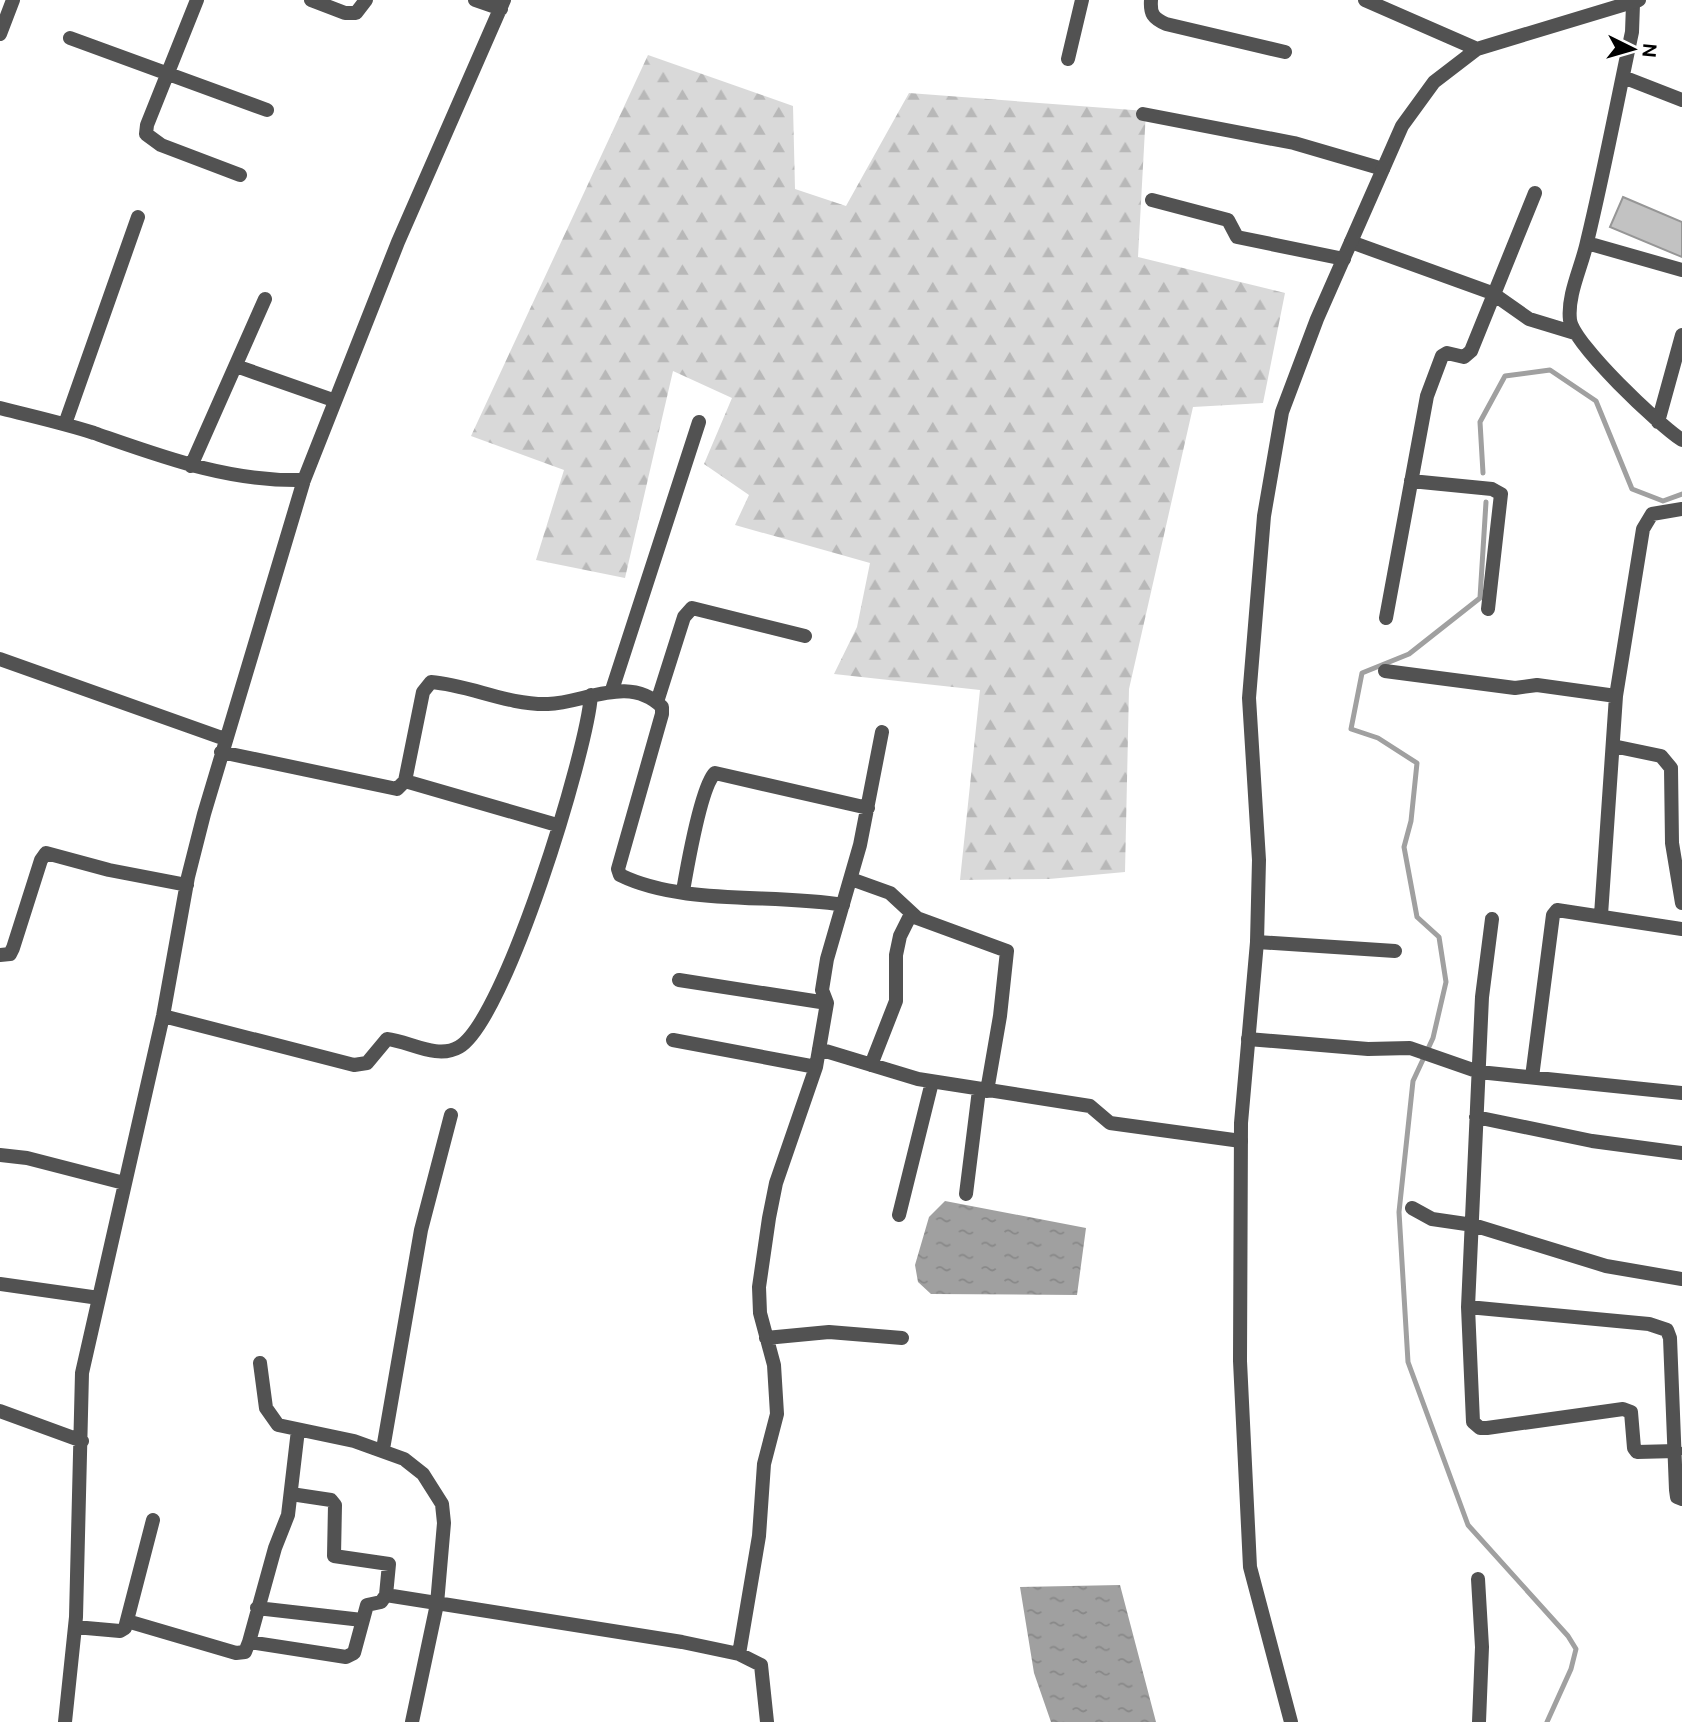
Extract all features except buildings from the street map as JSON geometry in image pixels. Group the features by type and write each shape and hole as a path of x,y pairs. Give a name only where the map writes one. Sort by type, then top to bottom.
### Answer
{"street":[{"path":"0,34 13,0"},
{"path":"197,0 146,134 160,145 240,175"},
{"path":"311,0 345,13 356,13 366,0"},
{"path":"65,1722 75,1627 82,1374 163,1016 187,885 223,746 304,480 333,400 398,242 503,4 475,0"},
{"path":"1068,59 1082,0"},
{"path":"1151,0 1151,13 1155,19 1166,24 1285,52"},
{"path":"1365,0 1477,49"},
{"path":"1291,1722 1250,1567 1240,1361 1241,1141 1257,942 1259,860 1249,698 1264,516 1282,412 1351,242 1402,126 1434,82 1477,49 1534,29 1636,2 1623,77 1587,243 1571,303 1570,320 1575,333 1658,422 1682,440"},
{"path":"70,38 267,110"},
{"path":"1623,77 1682,100"},
{"path":"1143,114 1294,143 1383,169"},
{"path":"1386,618 1427,396 1442,356 1447,353 1468,356 1535,193"},
{"path":"1152,201 1228,220 1237,237 1344,259"},
{"path":"65,424 138,217"},
{"path":"1351,242 1492,293 1529,319 1575,333"},
{"path":"1587,243 1682,270"},
{"path":"191,466 265,299"},
{"path":"1658,422 1682,335"},
{"path":"236,366 333,400"},
{"path":"0,408 65,424 191,466 256,480 304,480"},
{"path":"612,690 699,422"},
{"path":"1412,481 1492,488 1501,494 1488,609"},
{"path":"1601,915 1616,696 1643,529 1652,514 1682,509"},
{"path":"805,636 692,607 684,617 657,702 662,714 618,869 626,878 682,891 730,897 811,899 843,905"},
{"path":"0,659 223,746 389,789 397,789 405,781 423,692 431,682 523,703 548,704 612,690 647,697 657,702"},
{"path":"1385,671 1515,688 1537,685 1616,696"},
{"path":"163,1016 354,1065 367,1063 387,1039 428,1050 459,1048 476,1026 521,941 540,890 587,728 591,695"},
{"path":"739,1654 759,1535 764,1464 777,1414 774,1365 760,1313 759,1287 769,1218 776,1183 816,1067 827,1003 822,990 868,808 882,732"},
{"path":"1613,746 1661,756 1671,768 1672,843 1682,904"},
{"path":"682,891 697,825 710,780 715,773 868,808"},
{"path":"405,781 557,825"},
{"path":"0,955 10,954 13,948 41,860 46,853 109,870 187,885"},
{"path":"851,879 890,893 911,914 1006,951 1000,1016 983,1091 966,1194"},
{"path":"1532,1077 1553,915 1557,911 1601,915 1682,929"},
{"path":"871,1065 896,1001 896,955 900,936 911,914"},
{"path":"1492,919 1482,997 1468,1307 1475,1426 1487,1428 1623,1409 1631,1412 1634,1448 1637,1452 1676,1451"},
{"path":"1257,942 1395,951"},
{"path":"679,980 827,1003"},
{"path":"1248,1039 1368,1049 1410,1048 1441,1056 1479,1072 1682,1093"},
{"path":"673,1040 816,1067"},
{"path":"819,1049 932,1082 1090,1106 1110,1123 1241,1141"},
{"path":"899,1215 932,1082"},
{"path":"383,1449 421,1230 451,1115"},
{"path":"1476,1117 1592,1141 1682,1153"},
{"path":"0,1155 59,1165 124,1183"},
{"path":"1412,1208 1432,1219 1473,1225 1606,1265 1682,1279"},
{"path":"0,1284 99,1298"},
{"path":"1468,1307 1649,1324 1667,1330 1679,1429 1676,1490 1677,1497 1682,1499"},
{"path":"766,1338 829,1332 902,1338"},
{"path":"260,1363 266,1408 278,1425 383,1449 404,1458 423,1474 442,1504 444,1522 437,1604 412,1722"},
{"path":"0,1411 82,1441"},
{"path":"127,1621 236,1653 244,1652 288,1515 298,1430"},
{"path":"249,1642 346,1657 354,1653 367,1605 381,1602 386,1595 389,1564 334,1556 335,1505 331,1500 291,1494"},
{"path":"75,1627 120,1630 127,1621 153,1520"},
{"path":"1478,1579 1482,1647 1479,1722"},
{"path":"386,1595 623,1631 739,1654 761,1665 767,1722"},
{"path":"257,1608 362,1620"}],"green space":[{"path":"648,55 793,106 795,189 846,206 909,93 1146,111 1138,257 1285,293 1263,403 1193,407 1129,689 1125,872 1049,879 960,880 980,690 834,674 857,627 870,563 735,525 749,495 704,464 732,398 673,371 625,578 536,560 564,470 471,436"}],"water":[{"path":"945,1201 1086,1228 1077,1295 931,1294 918,1282 915,1265 929,1217"},
{"path":"1120,1585 1156,1722 1051,1722 1034,1673 1020,1587"}],"waterway":[{"path":"1483,473 1480,422 1505,376 1550,370 1596,401 1632,489 1663,501 1682,494"},
{"path":"1486,502 1480,598 1409,654 1362,673 1351,729 1378,738 1417,763 1411,821 1404,847 1417,917 1439,937 1446,982 1433,1038 1413,1081 1399,1212 1408,1362 1468,1525 1568,1636 1576,1649 1571,1669 1547,1722"}]}
